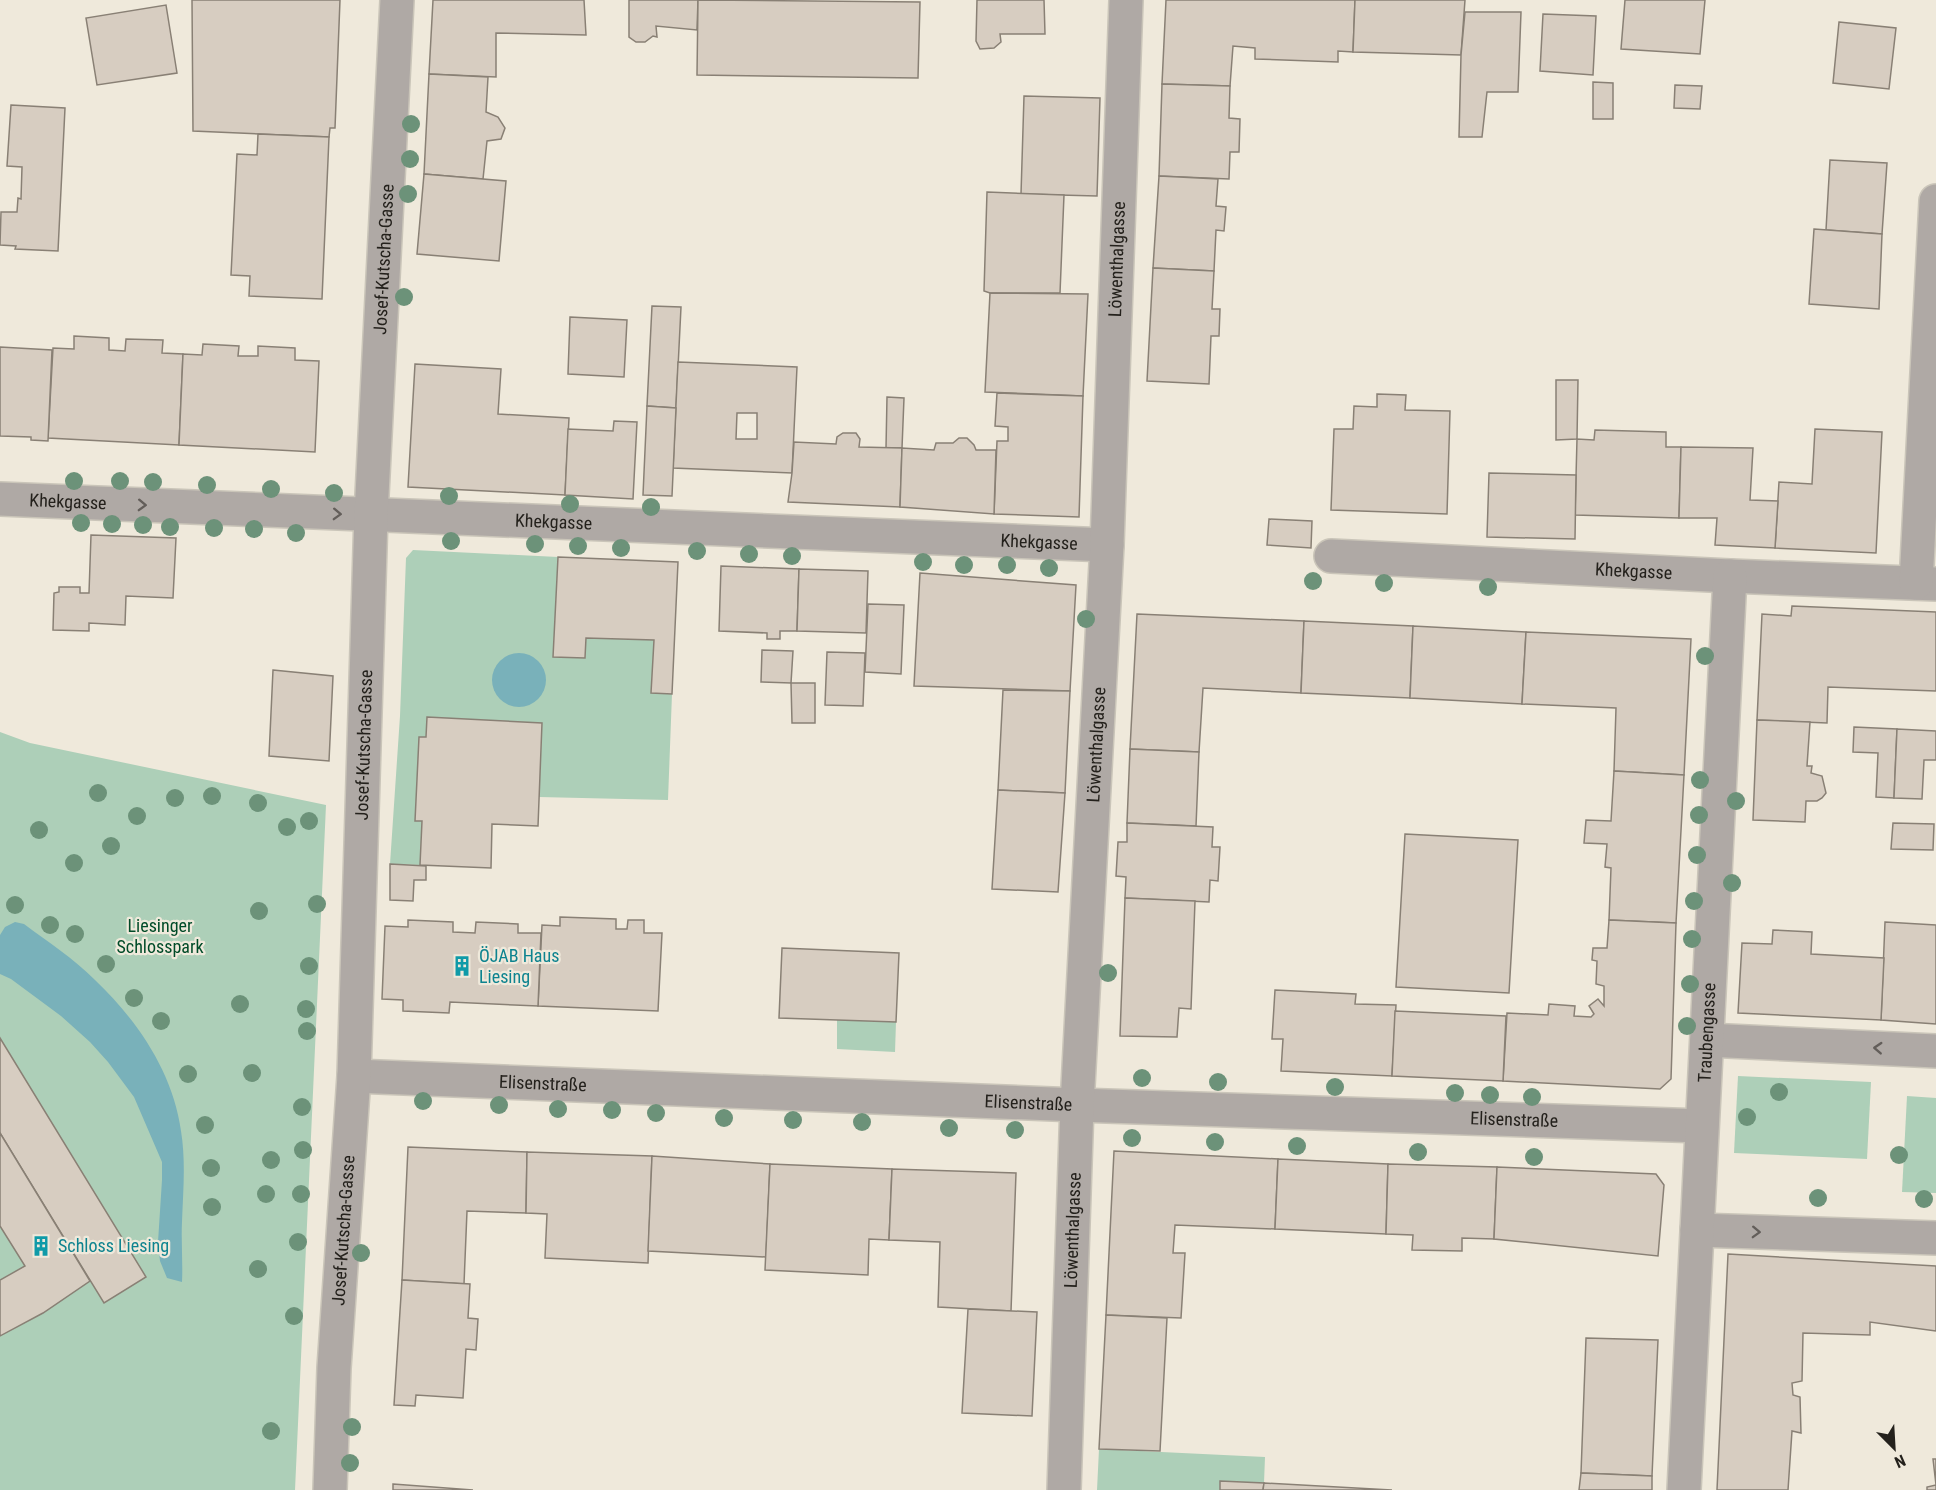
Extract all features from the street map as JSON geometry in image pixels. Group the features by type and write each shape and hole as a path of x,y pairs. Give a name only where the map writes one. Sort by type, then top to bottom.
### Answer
{"street":[{"name":"Josef-Kutscha-Gasse","path":"330,1490 334,1368 354,1076 371,515 397,0"},
{"name":"Löwenthalgasse","path":"1064,1490 1077,1105 1107,545 1126,0"},
{"path":"1926,583 1936,201"},
{"name":"Khekgasse","path":"0,499 1107,545"},
{"name":"Khekgasse","path":"1331,556 1731,576 1926,583"},
{"name":"Traubengasse","path":"1684,1490 1731,576"},
{"path":"1707,1040 1936,1051"},
{"name":"Elisenstraße","path":"354,1076 1077,1105 1702,1126"},
{"path":"1697,1230 1936,1238"}],"green space":[{"path":"413,550 558,557 553,657 586,638 654,640 651,692 672,694 668,800 539,797 542,723 427,717 426,737 419,737 415,820 422,821 420,865 390,864 400,716 406,558"},
{"name":"Liesinger Schlosspark","path":"0,732 30,743 326,805 295,1490 0,1490"},
{"path":"837,1020 896,1022 895,1052 837,1049"},
{"path":"1738,1076 1871,1082 1867,1159 1734,1153"},
{"path":"1907,1096 1936,1098 1936,1193 1902,1192"},
{"path":"1099,1449 1265,1457 1264,1483 1221,1481 1220,1490 1097,1490"}],"water":[{"path":"519,653 529,655 538,661 544,670 546,680 544,690 538,699 529,705 519,707 509,705 500,699 494,690 492,680 494,670 500,661 509,655"},
{"path":"15,922 24,924 69,957 95,980 139,1030 161,1068 177,1109 183,1143 182,1282 167,1278 160,1261 158,1242 162,1162 134,1097 90,1042 61,1016 11,979 0,974 0,935 5,927"}],"building":[{"path":"192,0 340,0 335,128 330,128 329,137 193,131"},
{"path":"433,0 584,0 586,35 496,33 496,77 429,74"},
{"path":"629,0 698,0 697,30 656,26 657,37 653,36 645,42 636,42 629,37"},
{"path":"698,0 920,2 918,78 697,75"},
{"path":"977,0 1044,0 1045,34 1000,34 1001,42 994,48 980,49 976,41"},
{"path":"1166,0 1355,0 1353,52 1338,51 1338,62 1255,59 1255,48 1233,46 1230,86 1162,84"},
{"path":"1355,0 1465,0 1461,55 1353,52"},
{"path":"1625,0 1705,0 1700,54 1621,49"},
{"path":"166,5 177,73 97,85 86,18"},
{"path":"1465,12 1521,12 1518,92 1487,92 1482,137 1459,137 1461,55"},
{"path":"1543,14 1596,16 1593,75 1540,71"},
{"path":"1839,22 1896,28 1889,89 1833,83"},
{"path":"429,74 488,77 486,112 498,117 505,128 501,139 487,141 483,179 424,174"},
{"path":"1593,82 1613,83 1613,119 1593,119"},
{"path":"1162,84 1230,86 1229,118 1240,119 1239,152 1230,152 1229,179 1159,176"},
{"path":"1675,85 1702,86 1700,109 1674,108"},
{"path":"1024,96 1100,98 1097,196 1021,194"},
{"path":"11,105 65,108 58,251 15,249 16,246 0,245 1,212 17,212 18,198 21,199 22,167 7,166"},
{"path":"258,134 329,137 322,299 249,296 250,276 231,275 237,154 257,155"},
{"path":"1830,160 1887,163 1882,234 1826,230"},
{"path":"424,174 506,181 499,261 417,254"},
{"path":"1159,176 1218,179 1216,206 1226,207 1224,231 1216,230 1214,271 1153,268"},
{"path":"987,192 1064,195 1060,293 990,293 984,291"},
{"path":"1814,229 1882,234 1879,309 1809,304"},
{"path":"1153,268 1214,271 1212,309 1220,309 1219,336 1211,336 1209,384 1147,381"},
{"path":"990,293 1088,294 1083,396 985,392"},
{"path":"652,306 681,307 676,408 647,406"},
{"path":"570,317 627,320 624,377 568,374"},
{"path":"74,336 109,338 109,350 125,351 126,339 163,340 162,353 183,354 179,445 48,438 53,348 74,349"},
{"path":"203,344 239,346 238,356 258,356 258,346 295,348 295,360 319,361 315,452 179,445 183,354 202,355"},
{"path":"0,347 52,350 48,441 31,440 31,437 0,436"},
{"path":"678,362 797,367 792,473 673,468","holes":["737,413 757,413 757,439 736,439"]},
{"path":"415,364 501,369 498,414 569,418 565,495 408,487"},
{"path":"1556,380 1578,380 1577,439 1556,440"},
{"path":"997,393 1083,396 1079,517 994,514 997,441 1008,441 1008,427 995,426"},
{"path":"1377,394 1406,395 1405,410 1450,411 1447,514 1331,510 1334,429 1353,429 1354,406 1377,407"},
{"path":"887,397 904,398 902,448 886,448"},
{"path":"647,406 676,408 672,496 643,495"},
{"path":"614,421 637,422 633,499 565,495 568,429 613,431"},
{"path":"1815,429 1882,432 1876,553 1775,548 1779,482 1812,484"},
{"path":"1595,430 1666,432 1666,447 1681,447 1679,518 1575,515 1577,439 1594,440"},
{"path":"843,433 856,433 860,439 859,447 902,448 900,507 788,502 794,442 836,444 837,437"},
{"path":"959,438 967,438 976,450 996,450 994,514 900,507 902,448 934,450 936,443 953,443"},
{"path":"1681,447 1753,448 1750,500 1778,501 1775,548 1715,545 1717,518 1679,518"},
{"path":"1489,473 1576,475 1575,539 1487,537"},
{"path":"1269,519 1312,521 1311,548 1267,545"},
{"path":"91,535 176,538 173,598 126,596 125,625 89,623 89,631 53,630 54,593 59,592 59,587 80,587 80,593 89,593"},
{"path":"558,557 678,562 672,694 651,693 654,640 586,638 585,658 553,657"},
{"path":"721,566 799,569 797,631 780,631 780,639 767,639 767,633 719,631"},
{"path":"799,569 868,571 866,633 797,631"},
{"path":"920,573 1076,585 1070,691 914,686"},
{"path":"868,604 904,605 901,674 865,672"},
{"path":"1792,606 1936,612 1936,691 1828,687 1827,723 1757,720 1762,614 1791,616"},
{"path":"1137,614 1304,621 1301,693 1203,688 1199,752 1130,749"},
{"path":"1304,621 1413,626 1410,698 1301,693"},
{"path":"1413,626 1526,632 1522,704 1410,698"},
{"path":"1526,632 1691,639 1684,775 1614,771 1616,708 1522,704"},
{"path":"762,650 793,651 791,683 761,682"},
{"path":"827,652 865,653 863,706 825,705"},
{"path":"273,670 333,676 329,761 269,756"},
{"path":"791,683 815,683 815,723 792,723"},
{"path":"1003,690 1070,691 1065,793 998,790"},
{"path":"427,717 542,723 538,826 492,824 491,868 420,865 422,821 415,821 419,737 426,737"},
{"path":"1757,720 1810,722 1807,766 1812,766 1811,773 1822,776 1826,793 1817,801 1806,801 1805,822 1753,820"},
{"path":"1854,727 1897,729 1894,798 1876,797 1878,753 1853,752"},
{"path":"1897,729 1936,731 1936,760 1924,760 1922,799 1894,798"},
{"path":"1130,749 1199,752 1196,826 1127,823"},
{"path":"1614,771 1684,775 1676,923 1609,920 1611,868 1605,867 1607,844 1584,843 1586,820 1611,821"},
{"path":"998,790 1065,793 1058,892 992,889"},
{"path":"1127,823 1213,827 1212,847 1220,847 1218,881 1210,880 1209,902 1125,898 1126,877 1116,876 1118,842 1127,842"},
{"path":"1893,823 1934,824 1933,850 1891,849"},
{"path":"1405,834 1518,840 1509,993 1396,987"},
{"path":"390,864 426,866 426,880 414,880 413,901 390,900"},
{"path":"1125,898 1195,901 1191,1009 1179,1008 1177,1037 1120,1036"},
{"path":"560,917 616,919 616,929 627,929 628,920 644,920 644,933 662,933 658,1011 538,1006 542,925 560,926"},
{"name":"ÖJAB Haus Liesing","path":"408,920 453,922 453,932 475,933 476,922 518,924 518,933 541,933 538,1006 450,1002 449,1013 403,1011 403,1000 382,999 385,926 408,927"},
{"path":"1609,920 1676,923 1671,1079 1660,1089 1503,1081 1507,1013 1548,1015 1549,1004 1575,1006 1574,1016 1591,1017 1594,1014 1589,1006 1598,999 1604,1006 1604,986 1596,984 1597,961 1592,960 1593,948 1607,948"},
{"path":"1885,922 1936,925 1936,1024 1881,1020"},
{"path":"1773,930 1812,932 1811,954 1884,958 1881,1020 1738,1013 1742,943 1772,944"},
{"path":"782,948 899,953 896,1022 779,1018"},
{"path":"1275,990 1356,994 1355,1004 1396,1005 1392,1076 1281,1071 1283,1039 1272,1039"},
{"path":"1395,1011 1506,1016 1503,1081 1392,1076"},
{"path":"0,1038 146,1277 104,1303 0,1133"},
{"name":"Schloss Liesing","path":"0,1133 90,1281 43,1313 0,1336 0,1280 25,1266 0,1226"},
{"path":"408,1147 527,1152 526,1213 467,1211 464,1284 402,1280"},
{"path":"1114,1151 1278,1159 1275,1229 1175,1225 1173,1253 1185,1253 1181,1318 1106,1315"},
{"path":"527,1152 652,1156 648,1263 545,1258 547,1214 526,1213"},
{"path":"652,1156 770,1164 766,1257 648,1251"},
{"path":"1278,1159 1388,1164 1386,1234 1275,1229"},
{"path":"770,1164 892,1169 889,1240 869,1239 868,1275 765,1270"},
{"path":"1388,1164 1497,1167 1494,1239 1462,1238 1462,1251 1412,1250 1413,1235 1386,1234"},
{"path":"1497,1167 1656,1174 1664,1185 1658,1256 1494,1239"},
{"path":"892,1169 1016,1173 1011,1311 938,1307 940,1242 889,1240"},
{"path":"1728,1254 1936,1266 1936,1331 1870,1322 1870,1335 1803,1333 1802,1381 1792,1383 1793,1395 1800,1397 1801,1433 1792,1431 1788,1490 1717,1490"},
{"path":"402,1280 470,1284 468,1318 478,1319 476,1350 466,1349 463,1398 416,1395 415,1406 394,1405"},
{"path":"968,1309 1037,1312 1032,1416 962,1413"},
{"path":"1106,1315 1167,1318 1160,1451 1099,1449"},
{"path":"1586,1338 1658,1340 1652,1476 1581,1473"},
{"path":"1933,1459 1936,1459 1936,1485"},
{"path":"1581,1473 1652,1476 1652,1490 1579,1490"},
{"path":"1220,1481 1264,1483 1263,1490 1220,1490"},
{"path":"1264,1483 1392,1490 1263,1490"},
{"path":"393,1484 473,1490 393,1490"},
{"path":"1936,1485 1936,1490 1927,1490 1927,1487"}],"place":[{"name":"ÖJAB Haus Liesing","path":"462,966"},
{"name":"Schloss Liesing","path":"41,1246"}]}
